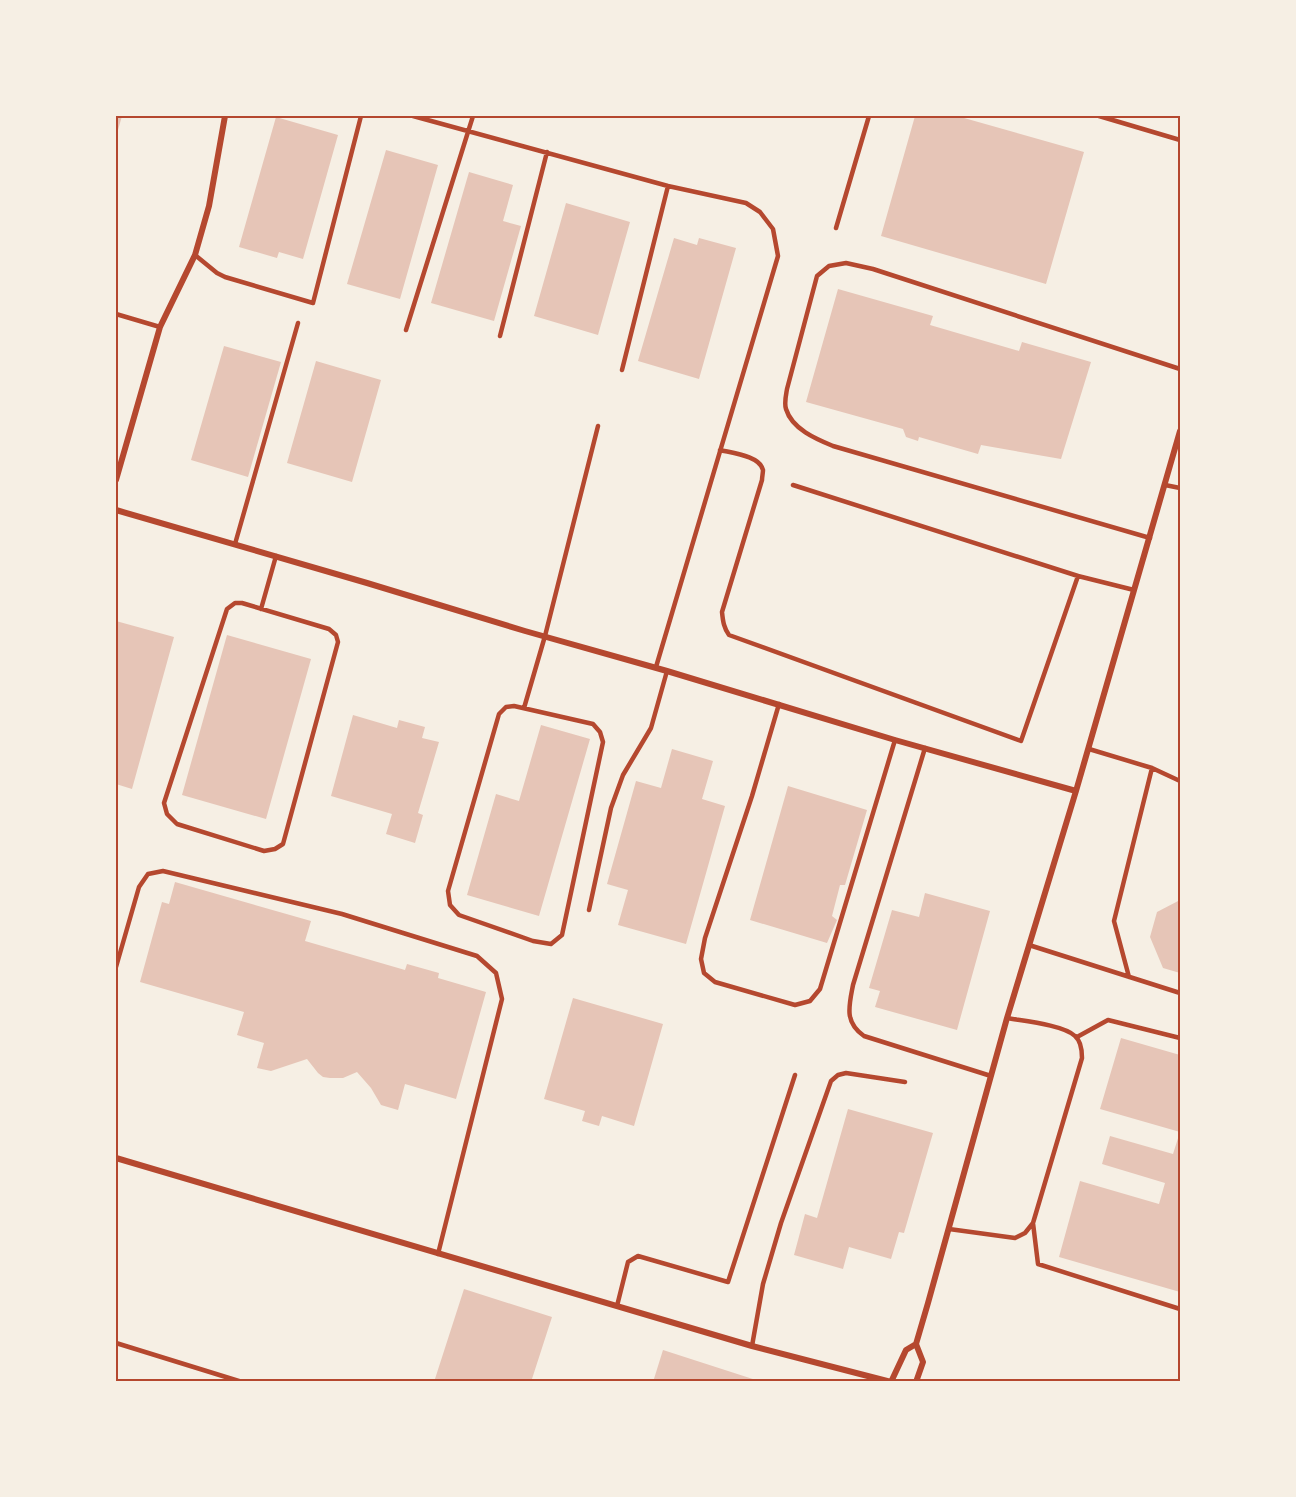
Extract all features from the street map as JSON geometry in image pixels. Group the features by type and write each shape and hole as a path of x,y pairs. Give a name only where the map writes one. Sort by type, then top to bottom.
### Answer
{"street":[{"path":"116,480 160,327 195,255 209,206 225,116"},
{"path":"116,1158 752,1346 891,1382 906,1350 915,1344 1007,1018 1089,748 1180,431"},
{"path":"116,510 895,740 1076,791"},
{"path":"915,1344 923,1362 916,1382"}],"lane":[{"path":"195,255 225,277 313,303 361,116"},
{"path":"413,116 668,186 746,203 760,212 773,230 778,256 656,668"},
{"path":"406,330 473,116"},
{"path":"836,228 869,116"},
{"path":"1100,116 1180,140"},
{"path":"500,336 547,152"},
{"path":"622,370 668,186"},
{"path":"1150,538 833,446 814,438 793,422 785,408 787,389 817,276 829,266 846,263 873,269 1180,369"},
{"path":"116,314 160,327"},
{"path":"235,544 298,323"},
{"path":"524,708 545,636 598,426"},
{"path":"720,450 753,459 763,470 762,480 722,612 725,629 729,635 1021,741 1078,576"},
{"path":"793,485 1078,576 1134,590"},
{"path":"1165,485 1180,488"},
{"path":"261,609 276,556"},
{"path":"235,603 261,609 329,629 336,635 338,642 283,844 275,849 264,851 177,824 167,814 164,803 227,609 235,603"},
{"path":"589,910 611,808 623,775 651,728 667,671"},
{"path":"779,704 752,796 705,938 701,959 704,973 716,982 795,1005 810,1001 820,989 895,740"},
{"path":"506,707 524,708 593,724 600,732 603,742 562,935 550,944 533,941 459,915 450,905 448,891 499,714 506,707"},
{"path":"925,748 853,985 848,1006 850,1020 856,1030 864,1036 991,1076"},
{"path":"1089,748 1152,768 1180,781"},
{"path":"1129,977 1114,921 1152,768"},
{"path":"116,967 139,887 148,874 163,871 342,914 477,956 496,973 502,999 438,1254"},
{"path":"1029,945 1180,993"},
{"path":"1007,1018 1067,1030 1077,1037 1082,1049 1082,1058 1034,1223 1038,1264 1180,1310"},
{"path":"1077,1037 1108,1020 1180,1038"},
{"path":"752,1346 764,1284 778,1232 831,1081 846,1073 905,1082"},
{"path":"617,1306 628,1262 638,1256 728,1282 795,1076"},
{"path":"949,1228 1015,1238 1025,1233 1034,1223"},
{"path":"116,1343 242,1382"}],"building":[{"path":"116,116 122,116 118,130 116,129"},
{"path":"915,116 957,116 1084,152 1046,284 881,236"},
{"path":"276,117 338,135 303,259 279,252 277,258 239,247"},
{"path":"386,150 438,165 400,299 347,284"},
{"path":"469,172 513,185 503,221 521,226 494,321 431,303"},
{"path":"566,203 630,222 598,335 534,316"},
{"path":"674,238 697,245 699,238 736,248 699,379 638,361"},
{"path":"838,289 933,316 930,325 1019,351 1022,342 1091,362 1061,459 981,445 978,454 919,437 918,441 906,437 903,429 806,402"},
{"path":"224,346 281,362 248,477 191,460"},
{"path":"316,361 381,380 352,482 287,463"},
{"path":"116,621 174,637 132,789 116,784"},
{"path":"227,635 311,659 266,819 182,795"},
{"path":"353,715 397,728 399,720 425,727 422,738 439,742 418,813 423,815 415,843 386,834 392,814 331,796"},
{"path":"541,725 590,739 539,916 467,895 496,794 519,801"},
{"path":"672,749 713,761 702,799 725,806 686,944 618,925 628,890 607,884 636,781 661,788"},
{"path":"788,786 867,810 845,885 840,885 832,916 837,920 827,943 750,920"},
{"path":"175,882 311,921 305,941 405,970 407,964 439,973 438,978 486,992 456,1099 405,1084 398,1110 381,1105 371,1088 357,1072 343,1078 323,1077 307,1059 271,1071 257,1068 264,1043 237,1035 244,1012 140,982 162,902 169,904"},
{"path":"925,893 990,911 957,1030 875,1007 880,991 869,988 892,910 919,917"},
{"path":"1180,900 1180,973 1163,968 1150,937 1157,912"},
{"path":"573,998 663,1024 634,1126 602,1116 599,1126 582,1121 585,1111 544,1099"},
{"path":"1121,1038 1180,1055 1180,1132 1100,1109"},
{"path":"848,1109 933,1133 904,1233 899,1232 891,1259 849,1247 843,1269 794,1255 805,1214 817,1218"},
{"path":"1180,1132 1180,1292 1059,1257 1080,1181 1159,1204 1165,1183 1102,1164 1110,1136 1173,1154"},
{"path":"464,1289 552,1317 531,1382 434,1382"},
{"path":"663,1350 759,1381 759,1382 653,1382"}]}
